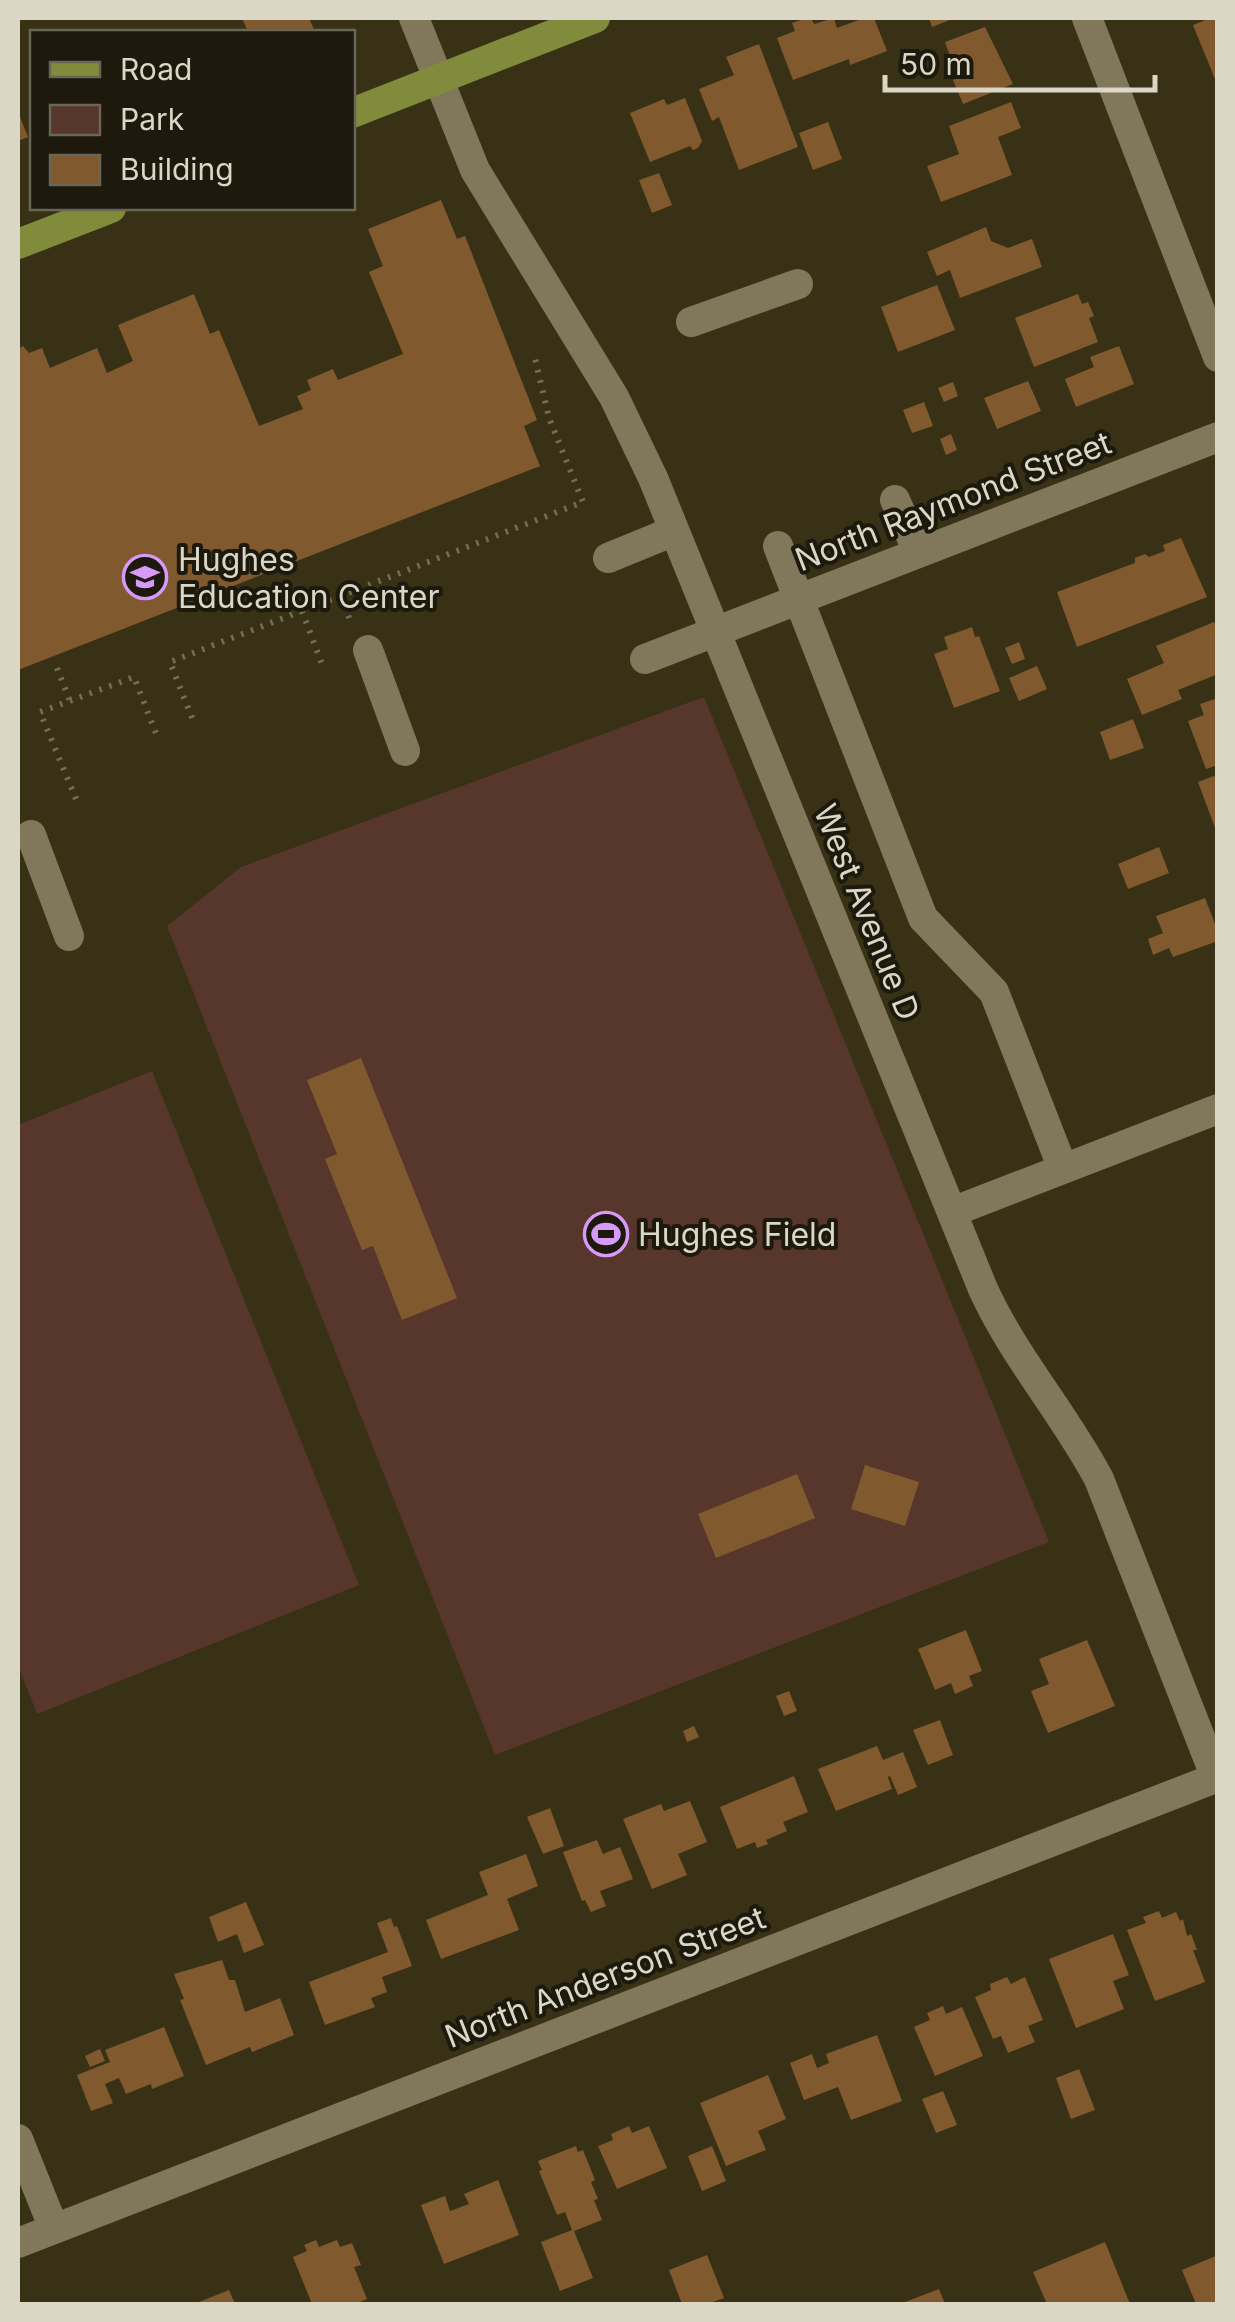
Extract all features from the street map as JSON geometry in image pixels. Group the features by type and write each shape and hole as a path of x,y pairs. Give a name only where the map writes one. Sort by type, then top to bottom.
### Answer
{"main road":[{"path":"355,113 595,18"},
{"path":"18,244 106,210"}],"street":[{"name":"West Avenue D","path":"414,18 475,170 628,422 983,1290 1004,1333 1076,1436 1099,1479 1217,1777"},
{"path":"1087,18 1218,357"},
{"path":"691,322 798,284"},
{"name":"North Raymond Street","path":"645,659 1218,437"},
{"path":"895,500 918,552"},
{"path":"608,558 674,531"},
{"path":"778,546 923,918 994,992 1063,1169"},
{"path":"368,650 405,751"},
{"path":"31,836 70,936"},
{"path":"952,1212 1218,1109"},
{"name":"North Anderson Street","path":"18,2243 1217,1777"},
{"path":"18,2139 54,2229"}],"path":[{"path":"192,718 170,662 583,502 550,418 534,354"},
{"path":"302,612 323,668"},
{"path":"57,668 70,702"},
{"path":"76,799 40,712 134,677 157,736"}],"green space":[{"name":"Hughes Field","path":"704,697 1049,1542 495,1755 167,926 241,867"},
{"path":"152,1071 359,1585 37,1714 18,1665 18,1125"}],"building":[{"path":"242,18 309,18 314,30 247,30"},
{"path":"807,18 814,24 834,18 837,28 874,18 887,51 850,65 849,59 793,80 777,38 795,31 792,23"},
{"path":"929,18 955,18 932,27"},
{"path":"1218,18 1217,84 1193,25"},
{"path":"985,27 1013,84 963,104 945,42"},
{"path":"759,44 798,147 739,170 719,117 712,121 699,89 734,75 726,57"},
{"path":"685,98 702,141 698,148 693,150 690,146 650,162 630,113 664,99 667,105"},
{"path":"1011,102 1021,128 998,137 1012,175 941,202 927,166 959,154 949,126"},
{"path":"18,112 28,137 18,141"},
{"path":"828,122 842,159 813,170 799,133"},
{"path":"659,173 672,205 652,213 639,180"},
{"path":"441,200 457,239 465,236 537,420 524,426 540,466 18,670 18,349 23,346 29,353 42,348 50,368 97,348 107,373 133,361 118,325 194,294 210,334 219,330 259,426 303,409 297,396 311,390 307,380 333,369 338,380 403,354 369,272 383,266 368,229"},
{"path":"986,227 991,241 1008,248 1032,239 1042,267 960,298 950,270 937,276 927,252"},
{"path":"937,285 955,330 898,352 881,307"},
{"path":"1078,294 1082,304 1088,302 1094,316 1089,318 1098,342 1034,367 1015,318"},
{"path":"1119,346 1134,384 1076,407 1065,379 1094,367 1090,357"},
{"path":"1028,381 1041,411 997,429 984,398"},
{"path":"953,382 958,396 944,402 938,388"},
{"path":"924,402 933,426 912,433 903,410"},
{"path":"951,434 957,450 946,455 940,439"},
{"path":"1181,538 1207,597 1077,647 1057,592 1135,563 1135,558 1145,554 1149,557 1165,551 1163,545"},
{"path":"1214,622 1218,630 1218,674 1178,690 1182,699 1142,715 1127,679 1164,663 1156,646"},
{"path":"972,627 1000,691 954,708 934,654 948,649 944,637"},
{"path":"1019,642 1025,659 1012,664 1005,648"},
{"path":"1037,666 1047,689 1019,701 1009,678"},
{"path":"1218,698 1218,765 1206,769 1188,721 1204,715 1200,704"},
{"path":"1133,719 1144,748 1110,760 1100,732"},
{"path":"1214,776 1218,780 1217,833 1198,782"},
{"path":"1159,847 1169,873 1128,889 1118,864"},
{"path":"1205,898 1218,941 1173,957 1169,948 1153,955 1148,939 1163,933 1156,916"},
{"path":"361,1058 457,1298 402,1320 373,1246 362,1250 325,1159 337,1154 307,1080"},
{"path":"865,1465 919,1482 905,1526 851,1509"},
{"path":"797,1474 815,1518 716,1558 698,1514"},
{"path":"966,1630 982,1671 969,1676 973,1686 955,1694 951,1683 935,1690 918,1649"},
{"path":"1087,1640 1115,1706 1048,1733 1031,1691 1049,1684 1039,1659"},
{"path":"789,1691 797,1711 784,1716 776,1696"},
{"path":"940,1720 953,1755 928,1765 913,1730"},
{"path":"694,1726 699,1737 687,1742 683,1731"},
{"path":"877,1746 883,1760 903,1752 917,1787 898,1795 890,1776 892,1789 836,1811 818,1769"},
{"path":"794,1776 808,1812 783,1822 787,1831 766,1840 768,1844 757,1848 755,1842 737,1849 720,1807"},
{"path":"690,1801 707,1842 678,1854 687,1875 652,1889 623,1819 661,1804 664,1811"},
{"path":"550,1808 564,1846 543,1854 527,1817"},
{"path":"597,1840 603,1854 620,1847 633,1879 600,1891 606,1906 591,1912 582,1901 563,1852"},
{"path":"526,1854 538,1886 507,1899 519,1930 441,1959 426,1920 488,1895 479,1872"},
{"path":"246,1902 264,1945 244,1953 237,1934 218,1942 209,1917"},
{"path":"1159,1911 1162,1918 1176,1912 1180,1921 1183,1919 1205,1982 1155,2001 1127,1930 1146,1923 1143,1917"},
{"path":"391,1918 412,1966 382,1977 387,1992 371,1998 375,2007 325,2025 309,1982 388,1952 377,1923"},
{"path":"1113,1934 1129,1975 1113,1981 1124,2009 1076,2028 1049,1959"},
{"path":"222,1960 229,1980 235,1980 245,2012 280,1998 294,2035 206,2065 174,1974"},
{"path":"1007,1977 1011,1984 1025,1977 1043,2020 1028,2026 1035,2042 1008,2053 1001,2036 993,2039 975,1997 991,1990 990,1984"},
{"path":"943,2006 946,2014 962,2007 983,2056 935,2076 914,2027 930,2020 927,2013"},
{"path":"164,2027 184,2076 126,2094 119,2078 105,2084 113,2103 91,2111 77,2075 110,2062 105,2050"},
{"path":"877,2035 902,2101 851,2120 838,2087 804,2100 790,2063 812,2054 817,2068 829,2063 826,2054"},
{"path":"100,2049 105,2061 90,2067 85,2056"},
{"path":"1079,2069 1095,2110 1071,2119 1056,2078"},
{"path":"768,2075 786,2119 758,2131 766,2150 726,2166 700,2103"},
{"path":"943,2091 957,2125 936,2133 922,2099"},
{"path":"629,2126 632,2133 649,2126 667,2168 617,2189 598,2146 613,2140 611,2134"},
{"path":"576,2146 578,2152 583,2150 595,2180 591,2182 598,2199 594,2200 602,2220 574,2231 593,2278 560,2291 541,2242 572,2230 565,2212 557,2215 538,2161"},
{"path":"712,2146 726,2181 702,2191 688,2156"},
{"path":"498,2180 519,2235 444,2264 421,2205 445,2196 450,2211 469,2204 464,2194"},
{"path":"316,2240 319,2247 337,2240 340,2247 352,2243 361,2265 354,2267 367,2299 355,2304 312,2304 293,2257 307,2251 304,2245"},
{"path":"1105,2242 1130,2304 1047,2304 1033,2272"},
{"path":"707,2255 724,2298 707,2304 682,2304 669,2270"},
{"path":"1218,2255 1218,2304 1196,2304 1182,2270"},
{"path":"939,2289 945,2304 900,2304"},
{"path":"229,2290 235,2304 194,2304"}],"place":[{"name":"Hughes Education Center","path":"145,577"},
{"name":"Hughes Field","path":"606,1234"}]}
